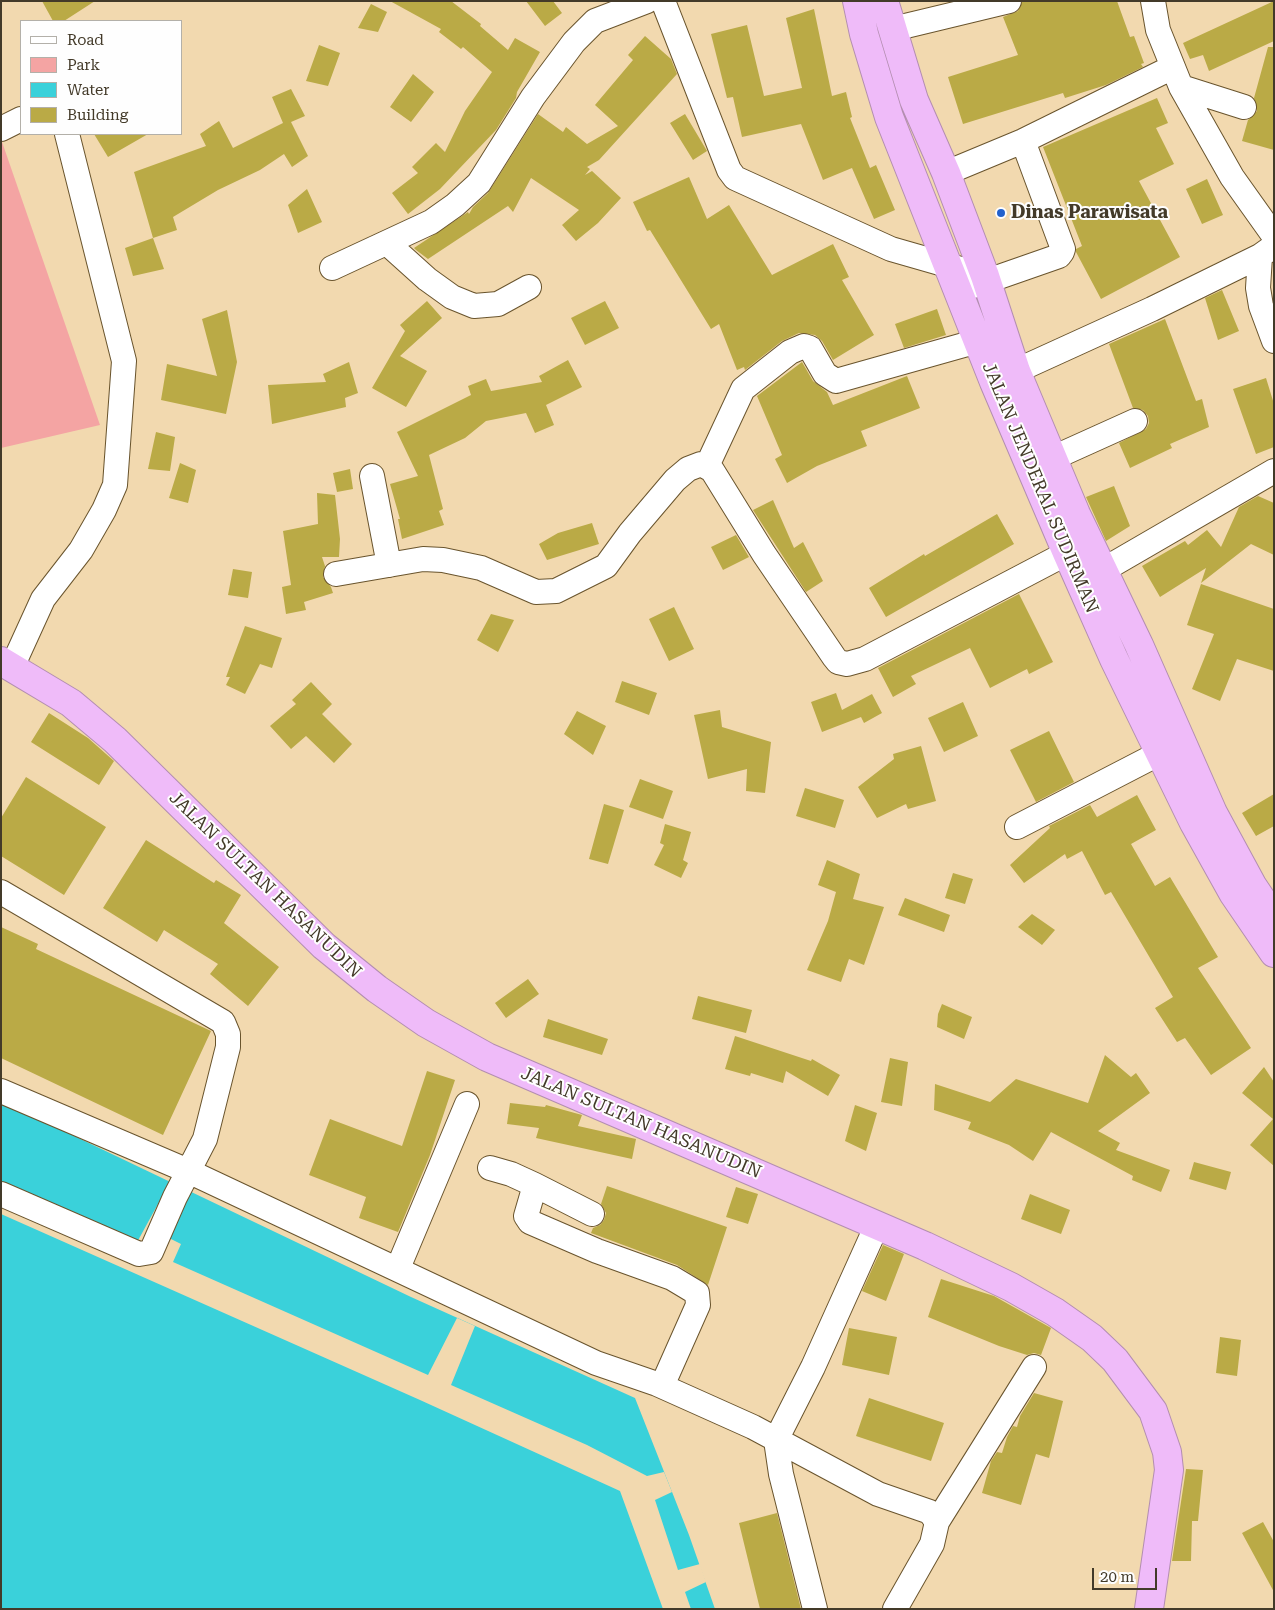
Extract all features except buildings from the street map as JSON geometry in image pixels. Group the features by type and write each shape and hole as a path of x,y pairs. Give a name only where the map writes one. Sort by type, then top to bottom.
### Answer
{"highway":[{"name":"JALAN JENDERAL SUDIRMAN","path":"857,1 864,34 889,117 978,340 1067,553 1091,577 1177,728 1213,813 1252,885 1274,918"},
{"name":"JALAN JENDERAL SUDIRMAN","path":"884,1 914,100 946,173 986,278 1016,371 1052,458 1091,577 1160,753 1194,823 1233,893 1274,953"},
{"name":"JALAN SULTAN HASANUDIN","path":"7,664 71,703 115,740 324,946 377,990 426,1023 487,1057 877,1225 1010,1287 1055,1312 1092,1338 1115,1360 1153,1411 1162,1433 1169,1470 1149,1609"}],"street":[{"path":"332,268 431,222 455,205 479,183 533,97 574,42 595,22 647,1"},
{"path":"663,1 729,170 735,178 797,204 891,249 948,264 986,278"},
{"path":"893,29 1009,1"},
{"path":"1153,1 1158,30 1176,77 1232,177 1274,236"},
{"path":"946,173 1176,77 1244,107"},
{"path":"1,129 20,120"},
{"path":"7,664 43,599 81,550 104,510 115,485 124,361 67,135"},
{"path":"959,292 986,278 1059,256 1063,249 1023,141"},
{"path":"387,243 427,280 452,297 474,306 498,304 529,287"},
{"path":"1267,251 1258,288 1261,306 1274,341"},
{"path":"1016,371 1152,309 1267,251"},
{"path":"707,466 743,389 790,352 804,346 810,348 825,374 836,381 978,340"},
{"path":"1052,458 1135,422"},
{"path":"336,574 423,560 443,560 481,568 536,592 556,591 606,566 630,533 675,480 695,466 707,466"},
{"path":"707,466 834,657 842,664 853,664 865,659 1067,553"},
{"path":"1091,577 1274,471"},
{"path":"372,476 389,565"},
{"path":"1017,828 1160,753"},
{"path":"1,892 223,1022 228,1034 228,1047 205,1140 188,1171 150,1252 139,1254 1,1194"},
{"path":"1,1091 188,1171 398,1268 596,1363 662,1386 776,1440 878,1494 930,1512 937,1522"},
{"path":"398,1268 467,1104"},
{"path":"490,1168 529,1180 535,1185 592,1214"},
{"path":"535,1185 526,1216 530,1222 597,1251 672,1278 696,1294 698,1304 662,1386"},
{"path":"815,1609 781,1474 776,1440 813,1367 877,1225"},
{"path":"895,1609 932,1544 937,1522 1034,1367"}],"green space":[{"path":"1,139 100,425 1,448"}],"water":[{"path":"1,1101 411,1297 635,1398 689,1535 715,1609 1,1609"}],"pier":[{"path":"170,1182 167,1237 181,1244 173,1262 428,1375 457,1318 475,1326 451,1385 587,1445 647,1476 664,1472 672,1492 655,1500 678,1570 700,1564 706,1582 685,1592 691,1609 663,1609 620,1491 1,1214 1,1183 135,1246"}],"place":[{"name":"Dinas Parawisata","path":"1001,213"}]}
